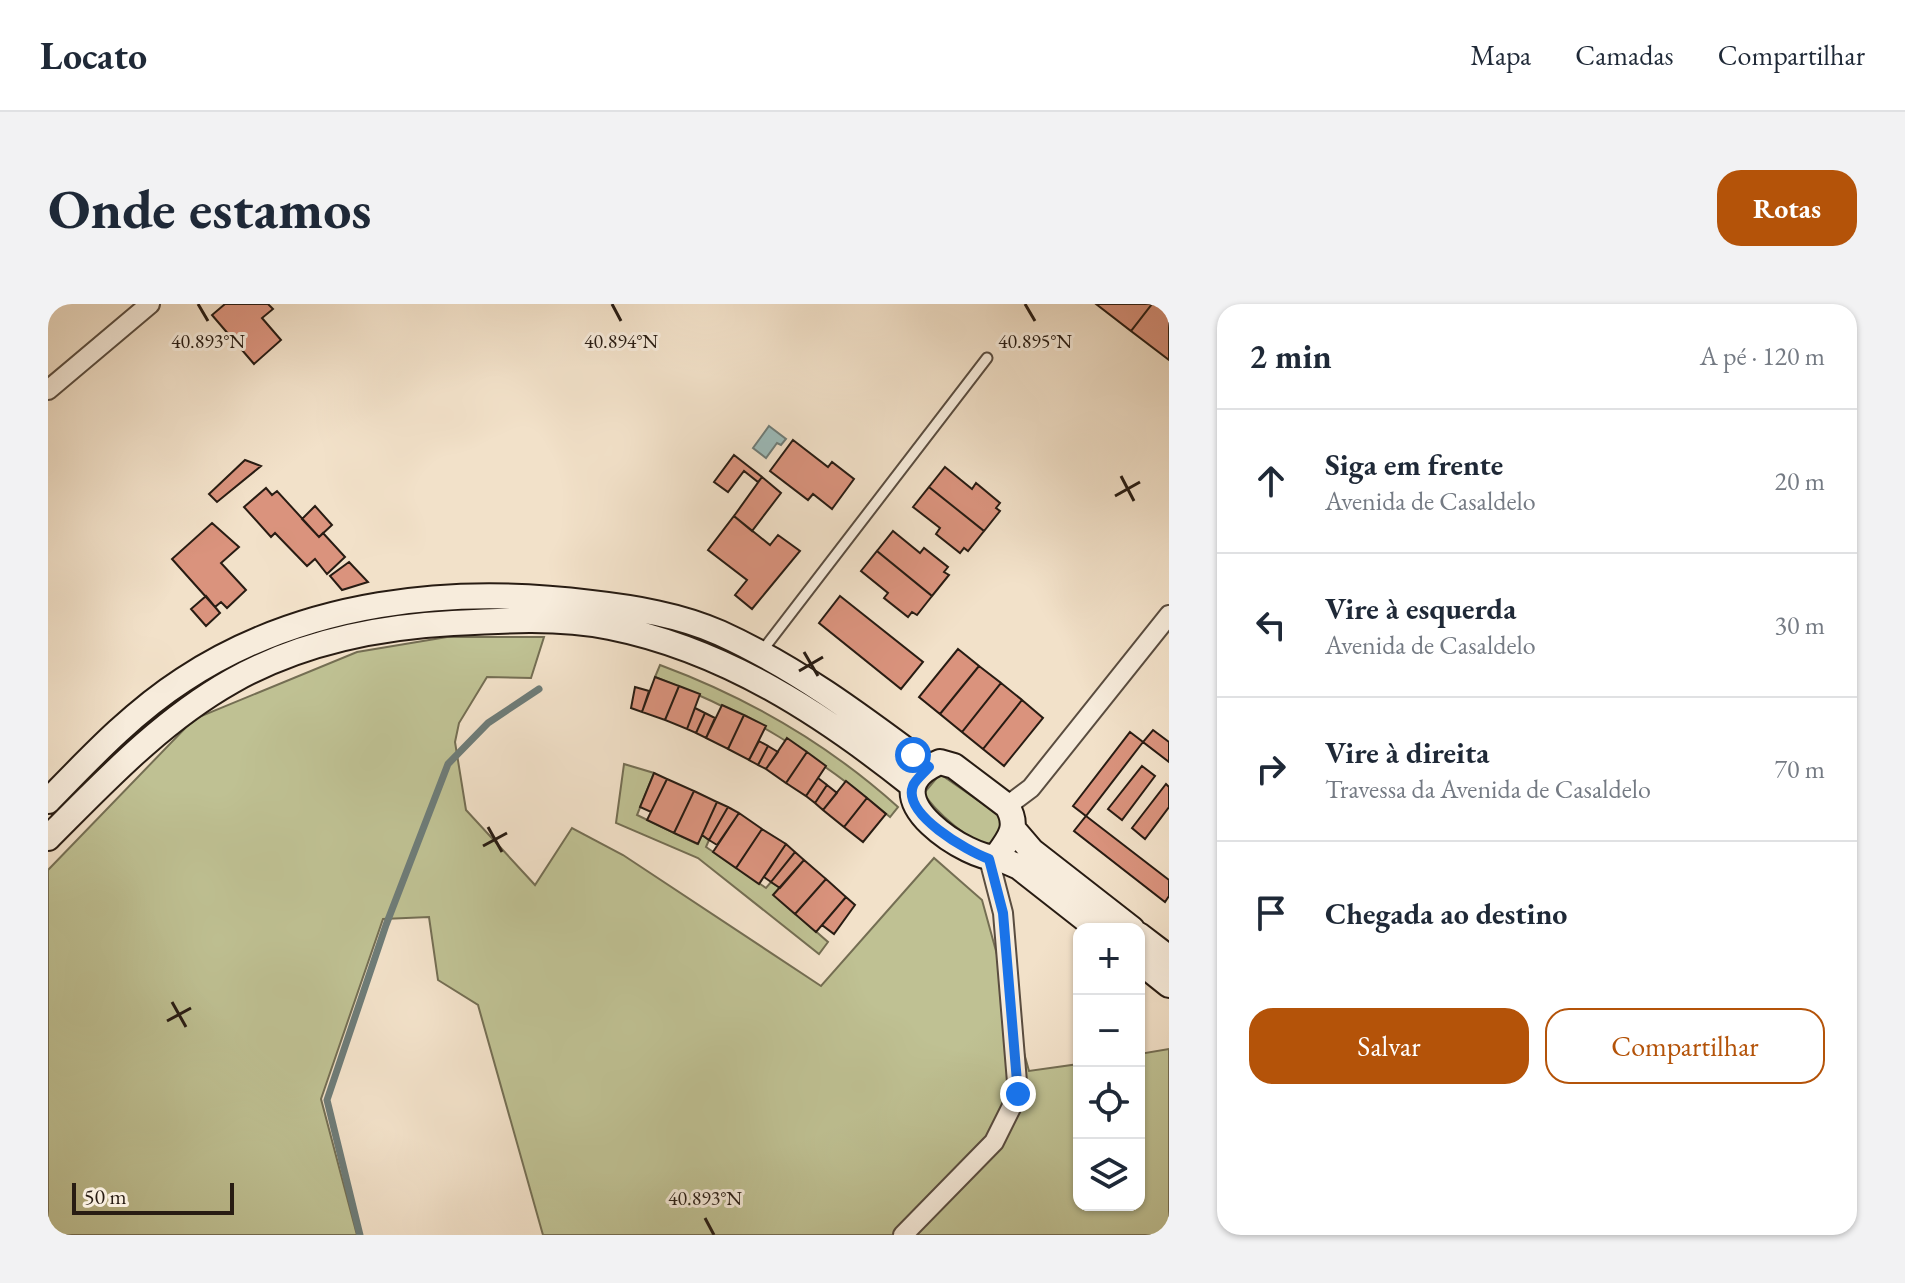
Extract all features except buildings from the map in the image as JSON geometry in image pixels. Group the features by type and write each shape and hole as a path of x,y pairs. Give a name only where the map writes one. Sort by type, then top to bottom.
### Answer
{"street":[{"path":"48,390 150,304"},
{"path":"48,801 123,726 181,681 269,634 351,609 464,597 554,598 672,616 718,632 832,694 929,767"},
{"path":"1007,806 1031,788 1169,615"},
{"path":"48,838 141,747 232,681 277,659 358,633 423,624 554,621 609,627 664,641 707,656 820,715 913,786"},
{"path":"1090,923 1019,867 974,854 920,815 913,804 913,786 929,767 940,762 954,766 1007,806 1014,830 1032,851 1124,923"},
{"path":"903,1235 994,1142 1018,1094 1003,913 992,858 1014,830"},
{"path":"1145,940 1169,958"},
{"path":"1145,966 1169,985"}],"lane":[{"path":"760,653 987,358"}],"green space":[{"path":"447,637 544,637 531,678 487,677 459,723 455,742 466,810 535,885 572,828 623,855 821,986 934,858 982,900 1029,1071 1073,1065 1073,1211 1145,1211 1145,1053 1169,1049 1169,1235 543,1235 478,1005 438,980 429,917 383,919 321,1099 357,1235 48,1235 48,870 194,719 357,652"},
{"path":"660,665 725,692 786,724 843,762 898,807 890,817 834,773 778,736 720,705 655,677"},
{"path":"624,764 654,773 637,815 697,844 702,835 709,840 706,847 766,888 771,882 780,888 774,895 828,942 819,954 698,858 616,823"},
{"path":"940,774 1002,817 1003,824 992,843 984,843 965,833 928,800 924,793"}],"water":[{"path":"769,426 786,439 781,445 777,443 766,458 753,448"}],"waterway":[{"path":"360,1235 327,1100 386,925 448,764 488,723 539,689"}],"route":[{"path":"913,755 929,767 913,786 913,804 920,815 974,854 989,859 1003,913 1018,1094"}]}
